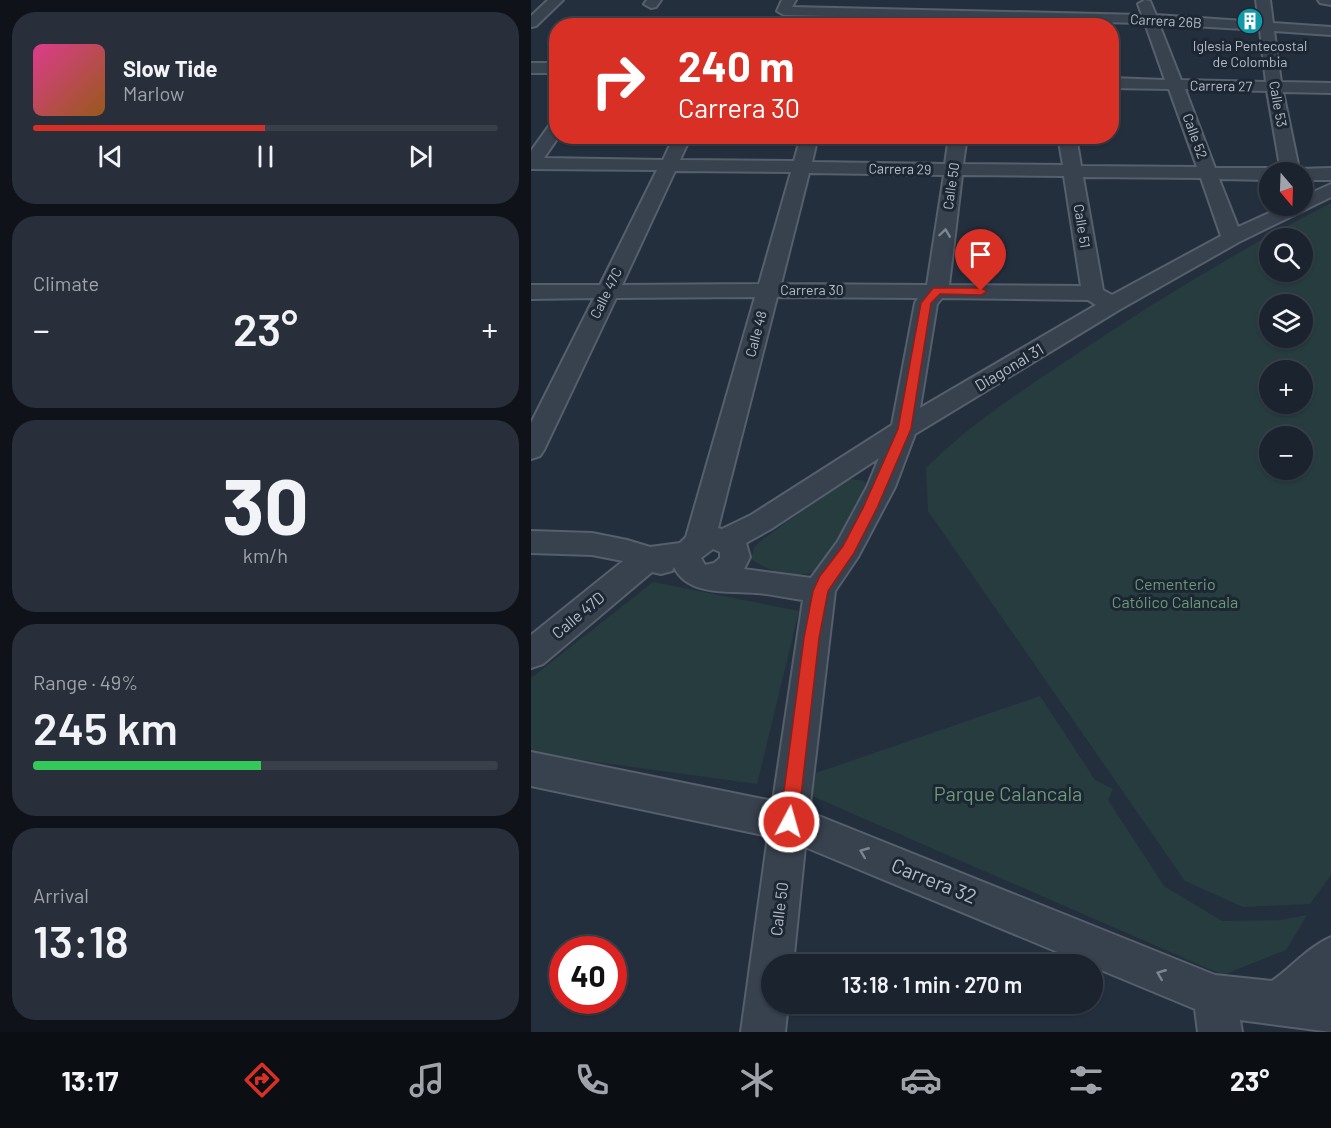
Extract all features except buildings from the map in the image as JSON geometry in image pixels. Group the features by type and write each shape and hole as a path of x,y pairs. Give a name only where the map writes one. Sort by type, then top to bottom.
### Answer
{"street":[{"path":"531,23 556,0"},
{"path":"963,0 966,18"},
{"path":"968,18 977,0"},
{"path":"1048,0 1050,18"},
{"name":"Calle 52","path":"1144,0 1233,238"},
{"name":"Calle 53","path":"1263,0 1273,87 1288,162"},
{"path":"1325,0 1331,1"},
{"name":"Carrera 26B","path":"787,5 858,6 945,18"},
{"name":"Carrera 26B","path":"1119,20 1152,19 1331,31"},
{"path":"531,68 549,68"},
{"name":"Carrera 27","path":"1119,83 1331,88"},
{"path":"531,163 549,138"},
{"name":"Calle 47C","path":"531,450 679,144"},
{"name":"Calle 48","path":"716,557 712,497 807,144"},
{"name":"Calle 50","path":"773,954 812,638 820,591 825,580 849,549 881,487 904,429 928,295 944,169 942,144"},
{"name":"Calle 50","path":"944,169 955,144"},
{"name":"Calle 51","path":"1069,144 1102,299"},
{"name":"Carrera 29","path":"531,163 1259,174"},
{"path":"1313,174 1331,174"},
{"name":"Diagonal 31","path":"1313,199 1331,190"},
{"name":"Diagonal 31","path":"716,557 761,522 851,466 1102,299 1278,216"},
{"name":"Carrera 30","path":"531,292 767,290 1102,299"},
{"path":"851,466 870,470 879,478 881,487"},
{"path":"531,542 592,544 627,550 644,566 716,557 820,591"},
{"name":"Calle 47D","path":"531,654 644,566"},
{"name":"Carrera 32","path":"536,777 789,822 1217,1014 1278,1003 1331,1010"},
{"path":"1278,1003 1303,985 1331,958"},
{"name":"Calle 50","path":"763,1032 765,1014"}],"green space":[{"name":"Cementerio Católico Calancala","path":"1331,203 1331,875 1310,904 1243,907 1185,881 928,511 926,468 978,423 1052,370 1166,296 1259,242 1259,282 1313,282 1313,228 1284,228 1306,216 1313,216 1313,213"},
{"path":"851,479 864,481 867,485 866,491 823,568 804,574 786,574 768,569 751,559 758,543 838,485"},
{"path":"653,582 799,611 757,784 531,753 531,678"},
{"name":"Parque Calancala","path":"1040,696 1095,780 1113,789 1108,800 1164,886 1222,921 1282,920 1307,915 1286,950 1223,975 812,796 816,773"}],"place":[{"name":"Iglesia Pentecostal de Colombia","path":"1250,21"}],"route":[{"path":"789,822 820,591 825,580 849,549 881,487 904,429 926,303 937,291 981,291"}]}
